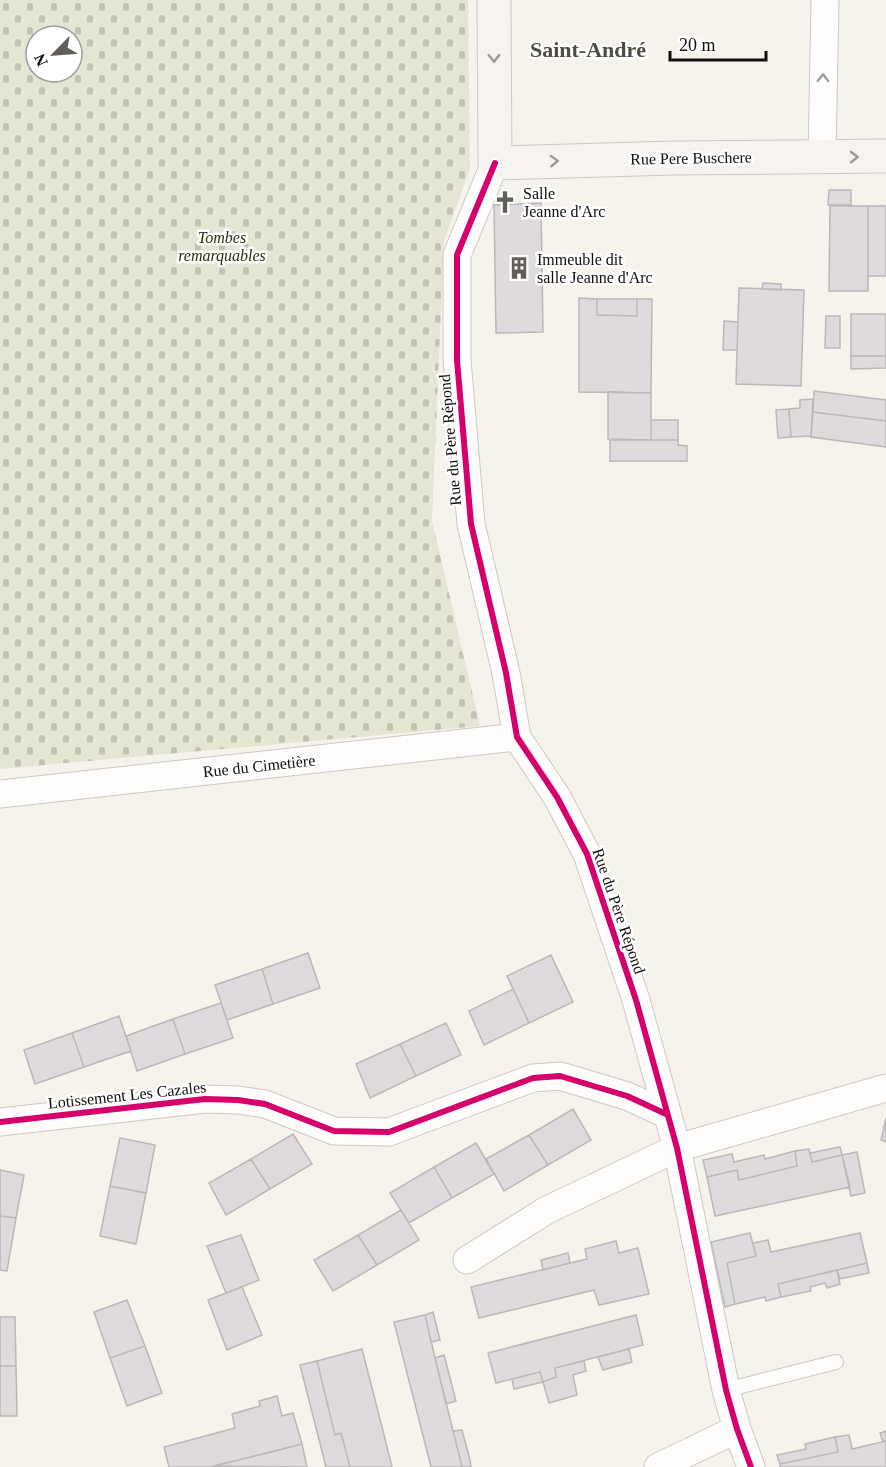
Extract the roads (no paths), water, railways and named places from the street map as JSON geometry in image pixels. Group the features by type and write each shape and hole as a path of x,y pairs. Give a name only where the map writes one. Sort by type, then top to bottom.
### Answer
{"main road":[{"name":"Rue du Père Répond","path":"494,0 495,163"},
{"name":"Rue Pere Buschere","path":"495,163 673,158 886,156"}],"street":[{"path":"822,157 825,0"},
{"name":"Rue du Père Répond","path":"495,163 457,255 457,360 471,524 506,673 517,738 557,797 587,854 636,1000 676,1148 726,1390 751,1467"},
{"name":"Rue du Cimetière","path":"0,794 517,738"},
{"name":"Lotissement Les Cazales","path":"0,1122 216,1100 238,1100 265,1104 334,1131 388,1132 533,1078 560,1076 627,1096 666,1114"},
{"path":"467,1260 547,1210 676,1148 886,1088"},
{"path":"658,1467 737,1429"}],"lane":[{"path":"726,1390 837,1362"}],"place":[{"name":"Salle Jeanne d'Arc","path":"505,202"},
{"name":"Immeuble dit salle Jeanne d'Arc","path":"519,268"}],"district":[{"name":"Saint-André","path":"588,49"}],"park label":[{"name":"Tombes remarquables","path":"222,246"}]}
